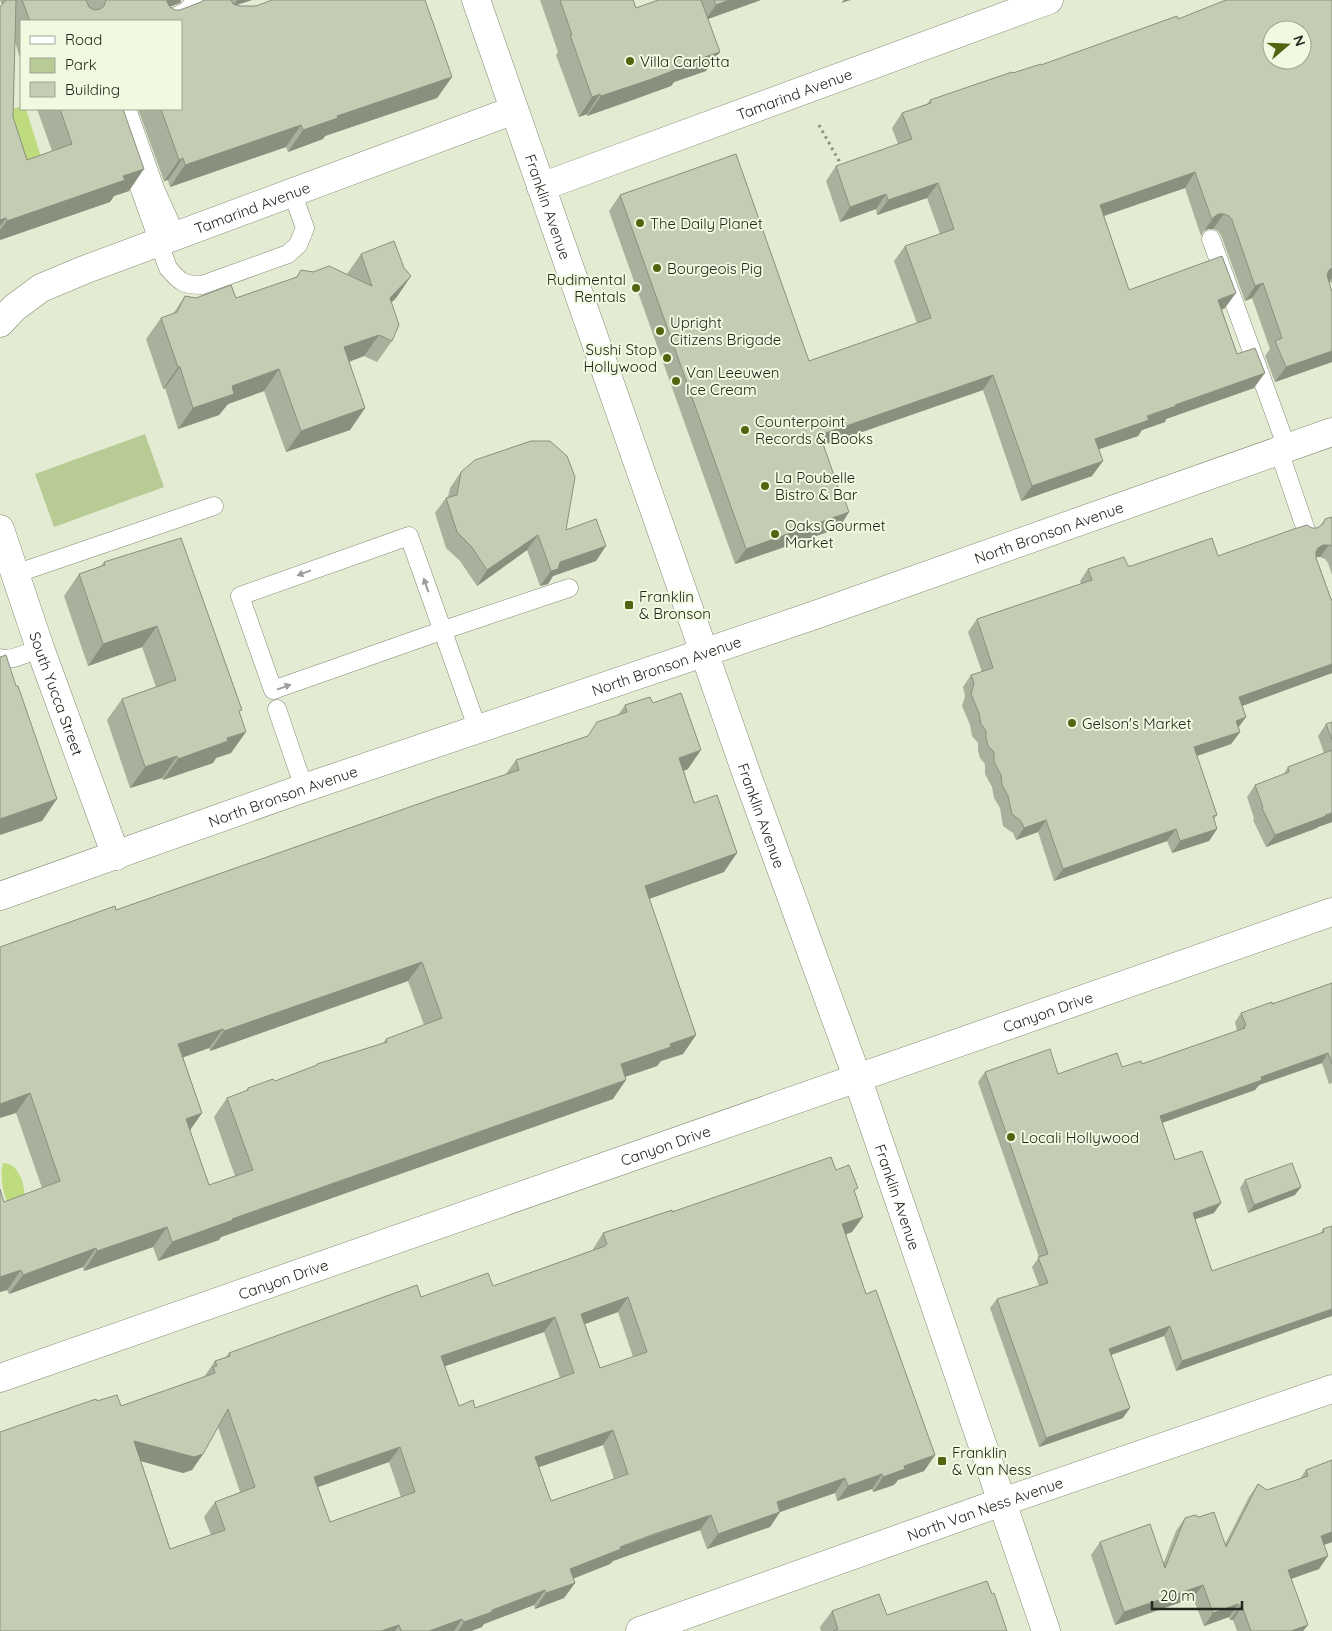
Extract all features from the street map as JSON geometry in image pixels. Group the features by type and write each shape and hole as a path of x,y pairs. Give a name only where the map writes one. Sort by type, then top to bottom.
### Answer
{"street":[{"name":"Franklin Avenue","path":"476,0 751,786 857,1077 1046,1631"},
{"name":"Tamarind Avenue","path":"541,187 1049,0"},
{"name":"Tamarind Avenue","path":"0,323 14,308 41,288 84,270 514,110"},
{"name":"North Bronson Avenue","path":"0,896 304,788 824,612 1332,432"},
{"name":"South Yucca Street","path":"0,529 40,648 116,856"},
{"name":"Canyon Drive","path":"0,1378 1332,912"},
{"name":"North Van Ness Avenue","path":"640,1631 1002,1502 1332,1389"}],"lane":[{"path":"165,20 184,13 193,6 194,0"},
{"path":"112,110 167,238"},
{"path":"127,110 156,191 167,238 168,268 179,281 189,285 202,285 288,254 298,244 305,228 292,192"},
{"path":"1211,239 1283,450 1306,530"},
{"path":"15,574 214,506"},
{"path":"478,730 442,631 409,536 240,596 273,690 442,631 569,588"},
{"path":"0,658 18,656 40,648"},
{"path":"277,709 304,788"}],"path":[{"path":"819,125 839,161 842,174"}],"green space":[{"path":"145,434 164,487 54,527 35,474"}],"shaded area":[{"path":"20,106 20,110 26,110 41,157 13,167 9,107"},
{"path":"3,1163 9,1164 17,1171 24,1188 24,1199 10,1206 2,1184"}],"building":[{"path":"6,0 16,0 13,117 27,160 72,144 60,110 123,110 144,169 123,176 125,180 7,221 6,218 0,220 0,7"},
{"path":"22,0 86,0 89,7 94,10 104,6 106,0 167,0 170,7 180,10 204,0 231,0 233,4 240,6 256,6 272,0 425,0 452,77 337,116 338,118 303,130 301,125 185,165 183,158 179,160 161,110 182,110 182,20 30,20"},
{"name":"Villa Carlotta","path":"560,0 633,0 636,8 658,0 701,0 720,52 684,64 685,66 649,80 601,96 600,94 592,97"},
{"path":"714,0 729,0 716,5"},
{"path":"1226,0 1332,0 1332,268 1327,275 1332,292 1332,351 1286,367 1275,341 1282,338 1263,283 1255,286 1229,216 1218,214 1212,220 1195,172 1100,205 1129,290 1222,256 1236,293 1218,300 1237,354 1255,348 1265,373 1175,405 1147,416 1149,420 1095,439 1103,461 1032,486 993,375 820,435 839,490 841,489 849,512 746,549 620,195 736,154 809,361 931,318 905,246 954,229 938,183 888,200 886,194 850,207 836,166 912,139 902,113 931,103 930,100 1012,72 1041,65 1177,16 1178,19"},
{"path":"394,241 404,268 411,276 390,298 399,325 392,341 379,335 344,347 365,408 301,431 279,369 232,386 234,394 193,408 161,318 177,312 185,296 196,298 231,285 236,298 297,277 301,270 313,272 329,266 372,286 361,254"},
{"path":"531,441 550,441 567,456 575,477 566,530 596,519 606,546 560,562 558,569 551,571 538,535 487,570 471,546 457,532 446,498 457,495 461,472 475,460"},
{"path":"1332,517 1332,546 1323,545 1318,548 1316,558 1332,601 1332,664 1239,697 1246,717 1236,721 1240,732 1194,747 1217,815 1213,816 1217,829 1180,841 1176,829 1063,869 1046,820 1024,828 1021,821 1012,814 1008,796 1002,785 1001,775 994,762 994,752 988,746 986,731 981,724 979,713 971,694 974,683 971,675 993,668 977,619 1092,580 1088,569 1124,557 1128,566 1131,566 1212,538 1218,556 1307,525 1317,528 1323,524 1325,519"},
{"path":"181,538 242,710 239,711 246,732 227,738 228,741 178,759 177,756 145,767 122,699 176,680 157,626 103,644 79,574 105,565 104,562"},
{"path":"6,655 57,799 0,819 0,657"},
{"path":"681,693 701,750 679,758 694,803 717,795 737,853 645,886 696,1035 670,1044 671,1047 621,1064 626,1080 172,1242 167,1227 97,1251 96,1248 23,1275 21,1270 0,1277 0,1189 4,1202 60,1181 30,1093 0,1104 0,947 115,906 116,910 519,770 516,760 588,736 597,722 627,712 625,705 650,697 653,703","holes":["422,962 442,1018 386,1039 387,1042 317,1064 275,1081 273,1079 227,1098 253,1170 209,1185 186,1119 202,1113 178,1044 223,1029 224,1031"]},
{"path":"1332,722 1332,740 1326,724"},
{"path":"1332,750 1332,813 1275,835 1262,808 1255,785 1289,772 1288,767"},
{"path":"1332,983 1332,1064 1328,1053 1261,1077 1262,1080 1160,1116 1175,1160 1202,1151 1221,1203 1193,1213 1212,1271 1324,1232 1323,1229 1332,1226 1332,1309 1182,1361 1170,1326 1109,1349 1130,1408 1046,1438 997,1299 1048,1283 1038,1257 1048,1254 985,1072 1050,1049 1058,1074 1117,1053 1122,1067 1141,1061 1142,1064 1245,1028 1244,1026 1246,1025 1241,1013"},
{"path":"831,1157 836,1170 849,1165 858,1188 854,1190 863,1217 842,1224 866,1294 876,1290 935,1455 904,1466 905,1469 883,1477 882,1474 848,1486 845,1478 777,1502 780,1512 718,1534 711,1515 657,1533 570,1569 575,1583 546,1593 545,1590 464,1622 462,1619 429,1631 401,1631 399,1625 381,1631 0,1631 0,1432 96,1399 97,1401 117,1395 121,1406 215,1373 213,1367 217,1366 215,1361 230,1356 229,1353 417,1285 421,1297 488,1273 493,1286 605,1246 607,1244 603,1233 672,1210 672,1212","holes":["628,1297 647,1352 600,1368 581,1314","555,1317 574,1373 475,1408 473,1400 459,1406 441,1356","228,1409 255,1487 215,1502 225,1530 170,1549 134,1441 194,1457 203,1454","613,1430 628,1474 551,1501 535,1457","400,1447 415,1492 330,1522 314,1477"]},
{"path":"1292,1163 1301,1187 1254,1205 1245,1180"},
{"path":"1332,1460 1332,1532 1321,1536 1328,1556 1288,1570 1308,1625 1291,1631 1251,1631 1242,1606 1240,1607 1238,1604 1213,1613 1203,1585 1124,1612 1100,1542 1150,1524 1165,1568 1185,1518 1195,1515 1199,1517 1214,1512 1226,1547 1258,1484 1267,1490 1308,1476 1306,1470"},
{"path":"987,1581 992,1594 994,1593 1007,1631 833,1631 838,1629 832,1611 879,1594 887,1615"}],"place":[{"name":"Villa Carlotta","path":"630,61"},
{"name":"The Daily Planet","path":"640,223"},
{"name":"Bourgeois Pig","path":"657,268"},
{"name":"Rudimental Rentals","path":"636,288"},
{"name":"Upright Citizens Brigade","path":"660,331"},
{"name":"Sushi Stop Hollywood","path":"667,358"},
{"name":"Van Leeuwen Ice Cream","path":"676,381"},
{"name":"Counterpoint Records & Books","path":"745,430"},
{"name":"La Poubelle Bistro & Bar","path":"765,486"},
{"name":"Oaks Gourmet Market","path":"775,534"},
{"name":"Franklin & Bronson","path":"629,605"},
{"name":"Gelson's Market","path":"1072,723"},
{"name":"Locali Hollywood","path":"1011,1137"},
{"name":"Franklin & Van Ness","path":"942,1461"}]}
